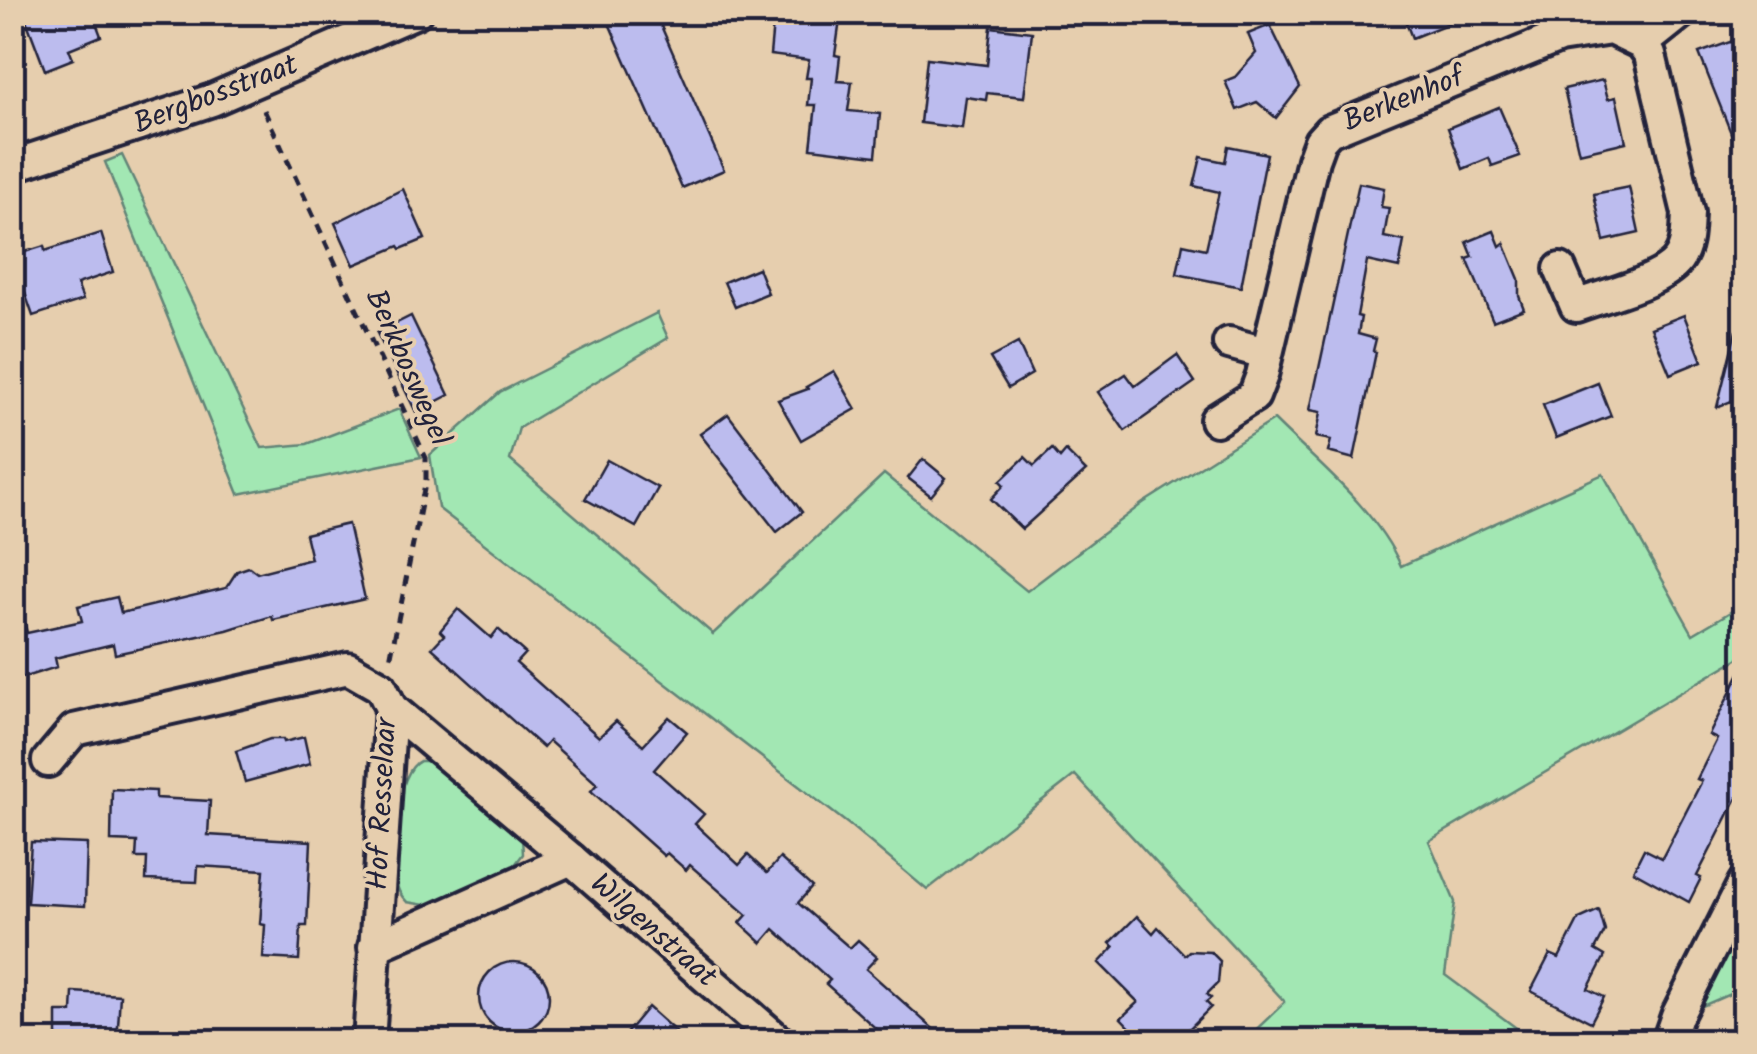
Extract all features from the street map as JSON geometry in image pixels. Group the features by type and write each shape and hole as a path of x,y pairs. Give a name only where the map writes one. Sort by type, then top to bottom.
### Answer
{"street":[{"name":"Bergbosstraat","path":"12,166 252,84 416,12"},
{"path":"1560,268 1576,306 1662,274 1678,260 1687,238 1688,214 1656,74 1650,54 1642,44 1682,12"},
{"name":"Berkenhof","path":"1216,420 1254,396 1313,160 1320,141 1329,131 1559,37 1611,30 1642,44"},
{"path":"1229,344 1266,353"},
{"name":"Hof Resselaar","path":"48,761 74,730 348,668 386,697 369,1042"},
{"name":"Wilgenstraat","path":"386,697 780,1042"},
{"name":"Wilgenstraat","path":"374,947 571,859"},
{"path":"1668,1042 1676,1016 1744,883"}],"path":[{"name":"Berkboswegel","path":"252,84 426,458 386,697"}],"green space":[{"path":"122,155 262,448 307,444 399,409 421,457 239,494 105,162"},
{"path":"657,313 668,338 519,428 510,460 713,634 884,474 1027,591 1143,503 1274,420 1361,506 1401,566 1603,474 1693,634 1744,604 1744,655 1429,841 1455,902 1445,975 1534,1041 1244,1041 1285,1002 1075,775 927,890 852,827 438,508 430,455 500,392"},
{"path":"420,761 434,761 522,837 523,854 508,874 431,906 407,902 397,887 395,869 400,797 405,781"},
{"path":"1744,904 1744,988 1691,1011"}],"building":[{"path":"23,12 92,12 101,36 69,49 73,59 45,70"},
{"path":"604,12 655,12 724,170 682,188"},
{"path":"1402,12 1472,12 1472,14 1412,38"},
{"path":"774,13 840,20 835,55 840,56 837,81 852,82 848,111 880,114 876,156 811,148 816,105 808,105 809,60 770,55"},
{"path":"1270,25 1300,87 1276,118 1257,102 1237,110 1225,81 1235,77 1256,53 1248,34"},
{"path":"991,27 1032,32 1024,97 987,93 986,100 966,97 962,128 920,123 927,58 987,65"},
{"path":"1744,37 1744,163 1743,163 1699,53"},
{"path":"1603,80 1608,99 1616,97 1626,142 1579,153 1564,89"},
{"path":"1499,107 1520,156 1492,166 1489,158 1463,169 1448,128"},
{"path":"1228,146 1267,154 1241,287 1177,274 1183,244 1206,249 1219,192 1194,186 1201,157 1225,162"},
{"path":"1359,183 1384,188 1381,207 1389,208 1384,237 1404,241 1399,268 1367,261 1357,316 1361,317 1358,334 1376,339 1376,352 1354,459 1328,452 1331,440 1316,437 1321,412 1310,410"},
{"path":"1629,187 1639,233 1604,241 1594,194"},
{"path":"403,189 425,239 354,265 335,223"},
{"path":"1494,231 1500,246 1504,243 1519,279 1524,309 1493,321 1467,259 1473,257 1467,242"},
{"path":"101,233 113,272 77,284 83,300 33,316 12,256 44,246 45,251"},
{"path":"758,268 768,293 735,307 724,282"},
{"path":"1684,315 1702,361 1670,374 1651,328"},
{"path":"411,316 449,395 416,412 377,333"},
{"path":"1736,331 1744,332 1744,396 1717,407"},
{"path":"1018,343 1032,374 1008,388 990,358"},
{"path":"1177,355 1195,382 1125,431 1098,392 1126,374 1135,386"},
{"path":"834,371 856,409 801,440 778,400 808,389"},
{"path":"1598,383 1611,416 1556,438 1543,405"},
{"path":"728,414 802,512 777,532 700,434"},
{"path":"1052,449 1060,458 1066,451 1086,471 1022,529 991,499 1004,485 1000,481 1025,457 1034,466"},
{"path":"923,459 946,478 931,496 908,478"},
{"path":"607,460 658,488 636,527 585,499"},
{"path":"348,524 365,599 273,620 272,616 227,630 115,654 113,644 55,658 57,667 12,681 12,613 22,612 27,633 82,621 78,606 117,597 121,613 226,588 237,571 249,567 257,573 311,559 305,534"},
{"path":"458,609 491,638 498,629 525,653 516,663 599,737 616,721 643,745 669,717 687,732 654,770 704,814 695,824 739,865 748,855 767,873 780,858 812,887 798,903 850,948 858,940 877,957 866,969 948,1042 891,1042 826,984 830,980 774,929 762,943 740,923 747,915 690,865 686,870 667,853 664,856 591,791 597,784 549,741 543,748 432,648"},
{"path":"1744,665 1744,802 1737,798 1697,876 1701,878 1689,902 1633,871 1644,849 1662,858 1702,781 1697,779 1717,739 1709,735"},
{"path":"304,737 310,764 245,782 236,751 270,739 284,742"},
{"path":"112,789 156,791 156,798 210,801 208,835 311,841 307,926 301,926 299,960 263,958 265,925 260,924 264,870 198,866 197,882 146,880 147,858 136,858 137,842 111,841"},
{"path":"31,842 87,844 85,906 27,903"},
{"path":"1599,910 1605,931 1595,950 1605,956 1588,989 1604,997 1591,1022 1531,991 1550,954 1559,958 1579,919"},
{"path":"1137,916 1153,933 1158,927 1185,955 1189,951 1211,952 1220,961 1218,983 1207,994 1211,998 1206,1002 1211,1007 1176,1042 1144,1042 1121,1018 1138,1002 1099,963 1114,947 1110,943"},
{"path":"514,962 539,972 549,997 539,1022 514,1032 489,1022 479,997 489,972"},
{"path":"73,992 120,995 117,1042 57,1042 57,1012 72,1012"},
{"path":"648,1007 687,1042 619,1042"}]}
